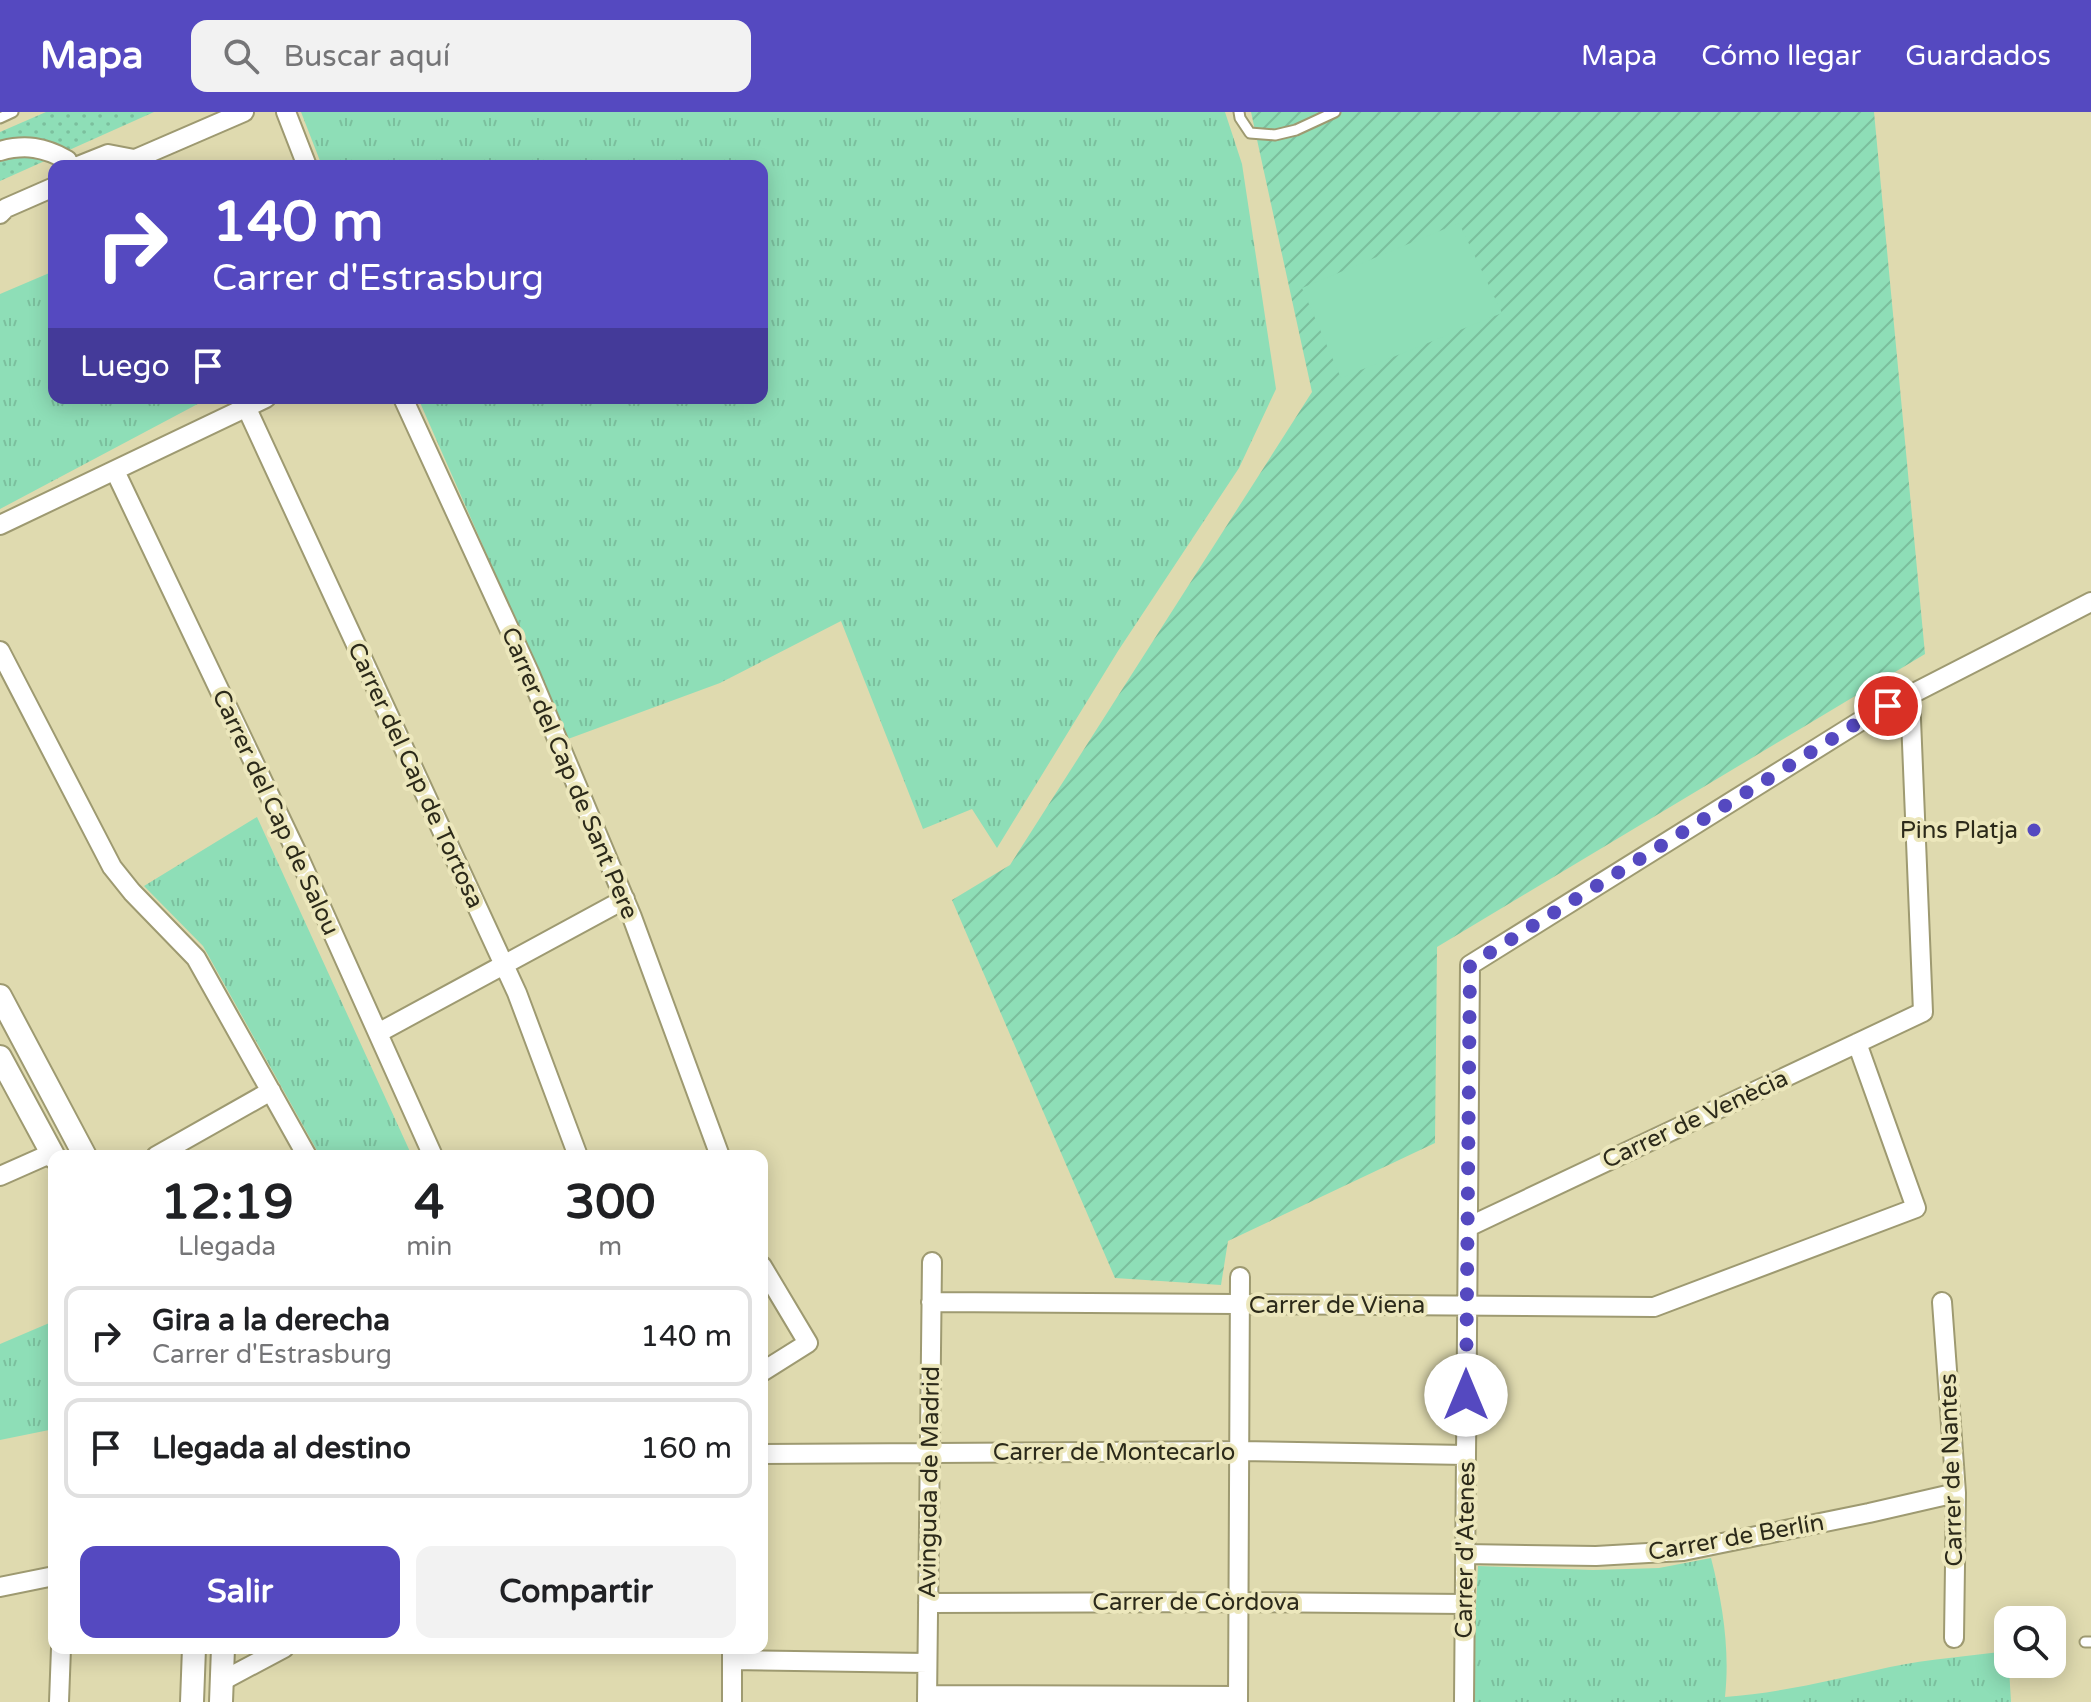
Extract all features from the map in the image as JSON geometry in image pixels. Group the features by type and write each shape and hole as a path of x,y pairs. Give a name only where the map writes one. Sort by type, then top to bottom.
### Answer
{"street":[{"path":"139,160 244,112"},
{"path":"286,112 305,160"},
{"path":"0,151 17,146 50,150 67,160"},
{"path":"93,160 108,154 121,160"},
{"path":"0,202 48,182"},
{"path":"0,214 6,208 48,190"},
{"path":"0,225 48,201"},
{"path":"0,525 115,471 242,404"},
{"name":"Carrer del Cap de Tortosa","path":"244,404 517,993 576,1150"},
{"name":"Carrer del Cap de Sant Pere","path":"406,404 529,672 625,899 718,1150"},
{"name":"Carrer del Cap de Salou","path":"115,471 290,837 430,1150"},
{"path":"1910,695 2091,602"},
{"path":"0,651 112,867 196,958 304,1150"},
{"name":"Carrer d'Atenes","path":"1464,1702 1470,965 1867,717 1910,695"},
{"name":"Carrer de Venècia","path":"1468,1227 1923,1012 1910,695"},
{"path":"378,1033 625,899"},
{"path":"0,996 82,1150"},
{"name":"Carrer de Viena","path":"931,1302 1654,1307 1916,1208 1857,1043"},
{"path":"0,1057 50,1150"},
{"path":"167,1150 271,1091"},
{"path":"0,1176 48,1157"},
{"name":"Avinguda de Madrid","path":"927,1698 932,1262"},
{"path":"768,1276 808,1343 768,1366"},
{"path":"927,1698 1238,1699 1240,1277"},
{"name":"Carrer de Nantes","path":"1942,1302 1956,1493 1954,1638"},
{"name":"Carrer de Montecarlo","path":"768,1454 1239,1451 1466,1455"},
{"name":"Carrer de Berlín","path":"1465,1554 1596,1556 1683,1551 1956,1493"},
{"path":"0,1587 48,1577"},
{"name":"Carrer de Còrdova","path":"928,1603 1465,1604"},
{"path":"59,1702 61,1654"},
{"path":"192,1702 194,1654"},
{"path":"221,1692 223,1654"},
{"path":"221,1692 275,1654"},
{"path":"732,1702 732,1654 927,1663"}],"lane":[{"path":"0,118 13,112"},
{"path":"1239,112 1250,133 1275,135 1296,130 1335,112"}],"green space":[{"path":"46,112 154,112 0,181 0,132"},
{"path":"301,112 1225,112 1242,164 1276,389 1239,468 1118,651 997,848 972,809 923,829 841,621 720,683 568,739 421,404 768,404 768,160 320,160"},
{"path":"1251,112 1874,112 1925,654 1437,947 1435,1143 1228,1241 1221,1285 1115,1278 952,900 1010,865 1312,392"},
{"path":"1459,223 1502,313 1341,378 1302,288"},
{"path":"48,274 48,404 198,404 0,509 0,294"},
{"path":"257,817 409,1150 317,1150 203,946 144,886"},
{"path":"48,1324 48,1430 0,1440 0,1344"},
{"path":"1711,1558 1724,1628 1727,1662 1725,1697 1788,1689 1905,1664 1994,1653 1994,1678 2010,1678 2011,1702 1475,1702 1478,1566 1593,1570 1659,1568"}],"place":[{"name":"Pins Platja","path":"2034,830"}],"route":[{"path":"1466,1395 1470,965 1888,706"}]}
